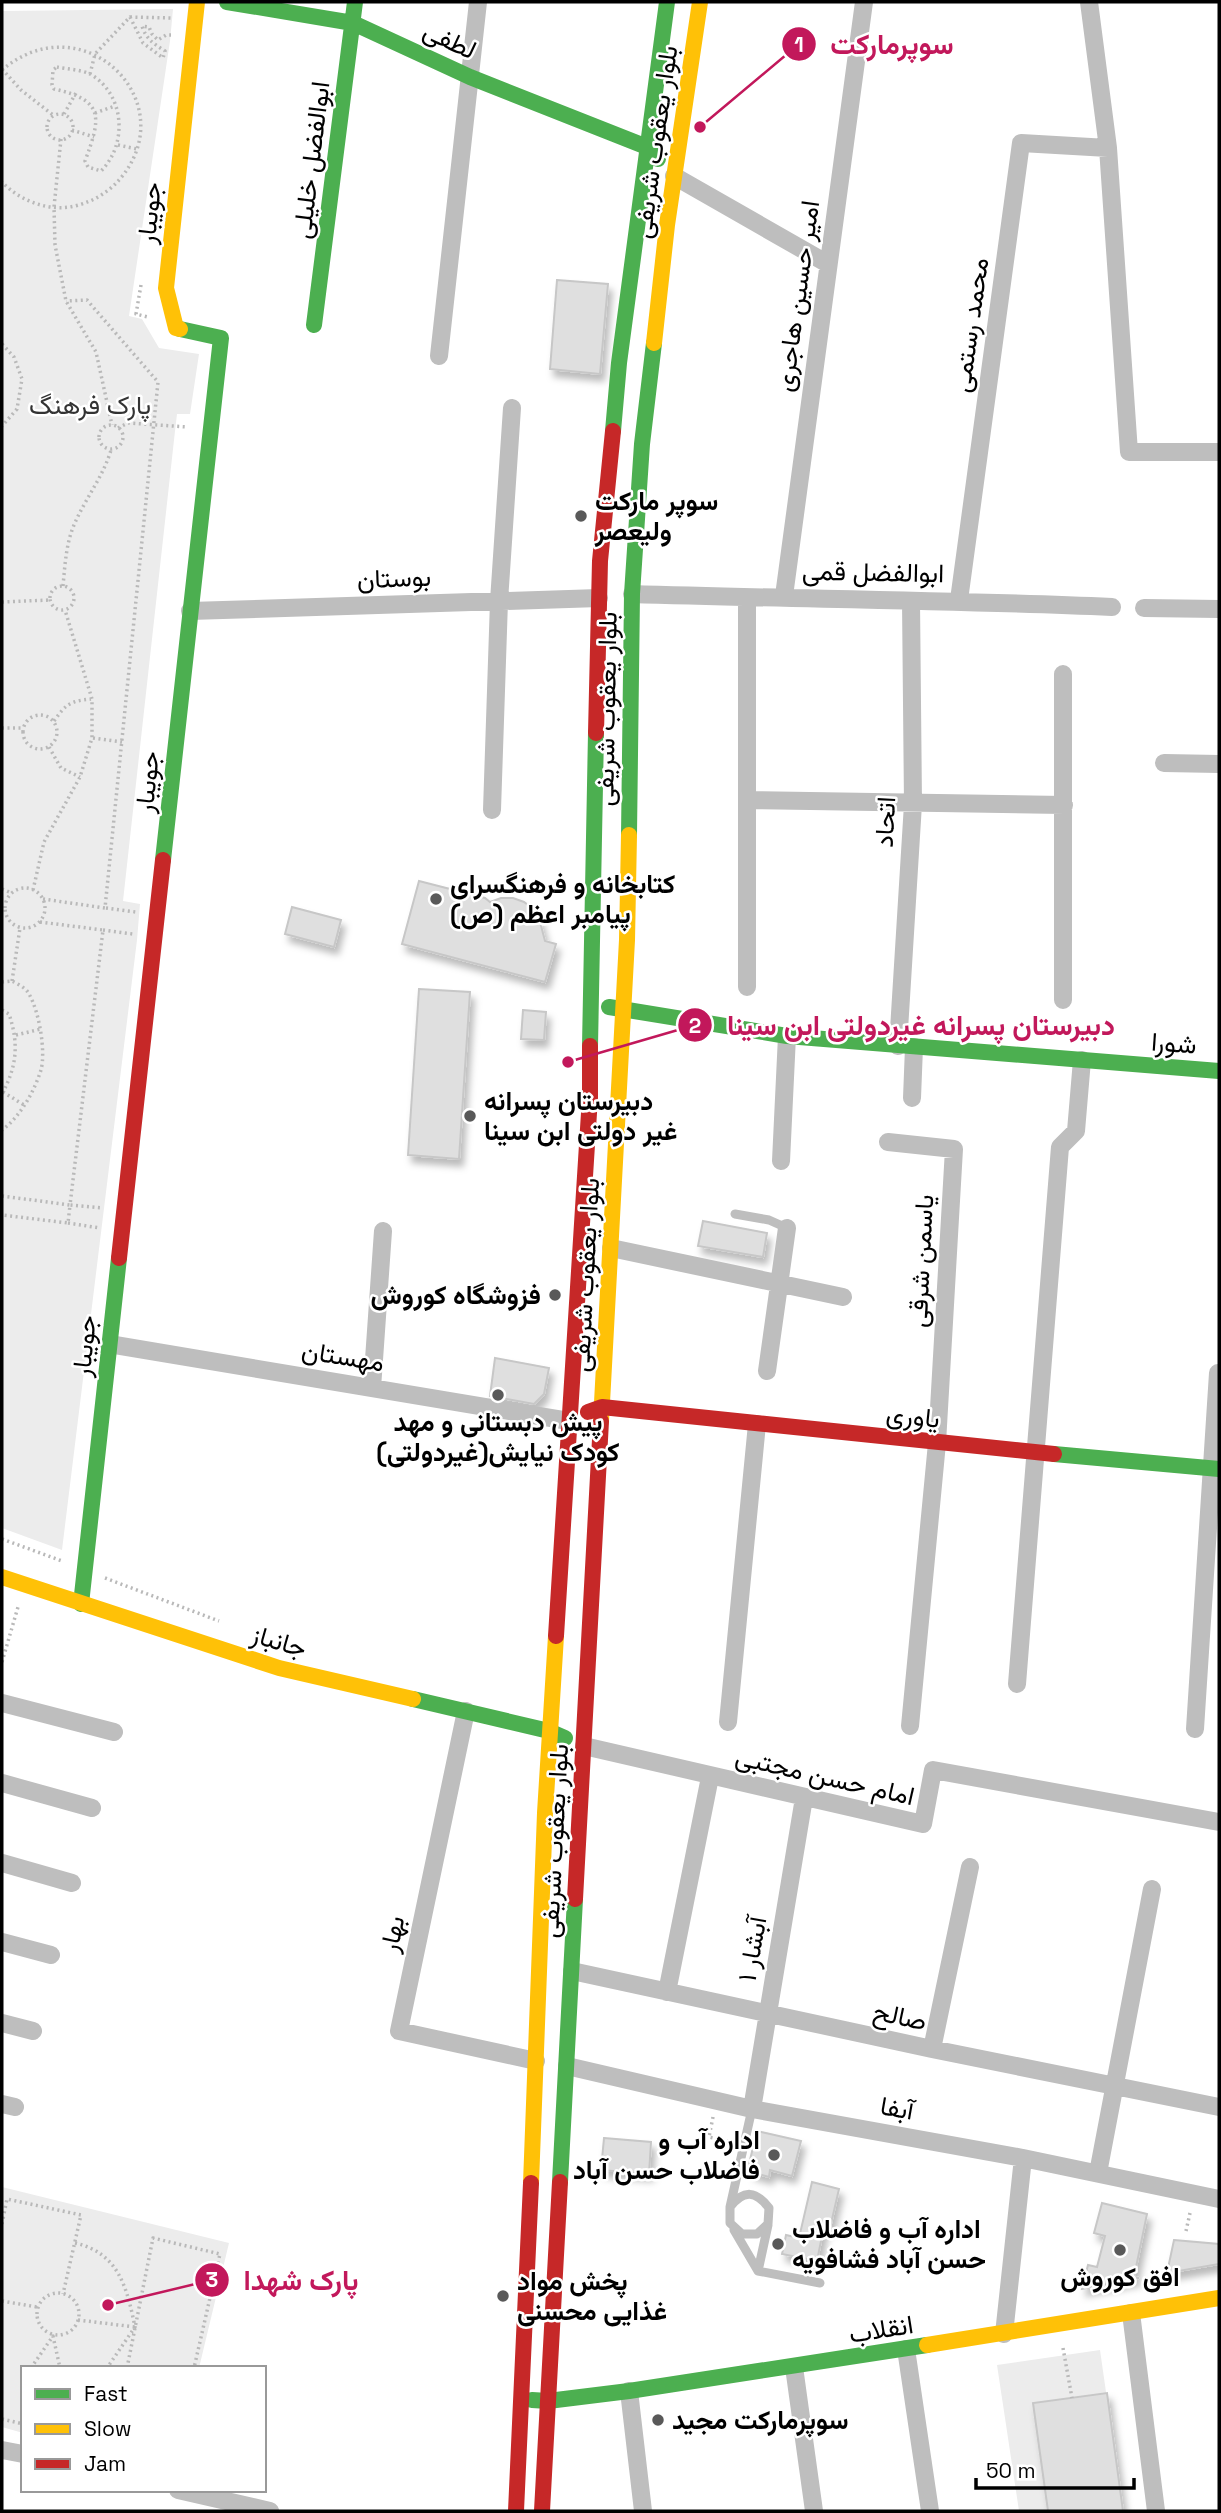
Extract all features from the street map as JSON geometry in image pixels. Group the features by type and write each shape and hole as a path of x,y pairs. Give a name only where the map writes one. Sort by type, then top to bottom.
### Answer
{"main road":[{"name":"جویبار","path":"81,1604 221,338 176,328 166,288 197,2"},
{"name":"لطفی","path":"227,2 353,23 471,77 648,147"},
{"name":"ابوالفضل خلیلی","path":"314,325 355,2"},
{"name":"بلوار یعقوب شریفی","path":"516,2511 549,1731 590,1097 600,561 619,363 667,2"},
{"name":"بلوار یعقوب شریفی","path":"542,2511 628,940 632,594 642,444 674,176 700,2"},
{"path":"648,147 674,176"},
{"name":"شورا","path":"591,1004 787,1035 1219,1071"},
{"path":"569,1421 602,1407"},
{"name":"یاوری","path":"602,1407 937,1443 1216,1469"},
{"name":"جانباز","path":"2,1577 279,1668 549,1731 584,1746"},
{"name":"انقلاب","path":"522,2400 548,2401 794,2367 1219,2298"}],"street":[{"path":"439,356 478,2"},
{"name":"امیر حسین هاجری","path":"784,596 864,2"},
{"path":"1088,2 1108,148 1129,452 1219,452"},
{"name":"محمد رستمی","path":"959,600 1021,143 1108,148"},
{"path":"674,176 828,264"},
{"path":"492,810 499,601 512,408"},
{"name":"ابوالفضل قمی","path":"632,594 959,600 1112,607"},
{"name":"بوستان","path":"190,611 599,598"},
{"path":"747,598 747,987"},
{"name":"اتحاد","path":"911,601 913,804 906,1046 912,1098"},
{"path":"1144,608 1219,610"},
{"path":"1063,674 1063,1000"},
{"path":"1164,763 1219,764"},
{"path":"748,800 1063,805"},
{"path":"780,1161 787,1035"},
{"path":"1017,1684 1060,1147 1076,1131 1082,1060"},
{"name":"یاسمن شرقی","path":"888,1142 954,1149 937,1443"},
{"path":"766,1371 787,1228"},
{"path":"372,1388 383,1231"},
{"path":"611,1248 843,1297"},
{"name":"مهستان","path":"109,1344 569,1421"},
{"path":"1195,1729 1216,1469 1217,1373"},
{"path":"728,1722 757,1424"},
{"path":"911,1726 937,1443"},
{"path":"2,1703 114,1732"},
{"name":"بهار","path":"466,1711 399,2031 536,2061"},
{"name":"امام حسن مجتبی","path":"584,1746 923,1824 933,1770 1219,1822"},
{"path":"667,1992 710,1777"},
{"path":"2,1783 92,1808"},
{"name":"آبشار ۱","path":"752,2109 804,1798"},
{"path":"2,1863 72,1883"},
{"path":"932,2049 970,1867"},
{"path":"1098,2173 1152,1889"},
{"path":"2,1942 51,1955"},
{"name":"صالح","path":"572,1971 932,2049 1219,2107"},
{"path":"2,2023 33,2031"},
{"name":"آبفا","path":"567,2066 752,2109 1023,2158 1219,2199"},
{"path":"1004,2334 1023,2158"},
{"path":"1131,2313 1156,2511"},
{"path":"905,2349 930,2511"},
{"path":"794,2367 814,2511"},
{"path":"629,2391 643,2511"},
{"path":"2,2450 21,2454"},
{"path":"187,2492 270,2511"}],"lane":[{"path":"734,1214 769,1220 787,1228"},
{"path":"752,2109 730,2207 730,2223 758,2272"},
{"path":"735,2185 748,2194 761,2197 769,2208 758,2272"},
{"path":"730,2207 737,2198 748,2194"},
{"path":"730,2223 742,2234 757,2234 768,2224"},
{"path":"758,2272 820,2283"}],"path":[{"path":"90,74 95,54 130,17 183,18"},
{"path":"130,17 143,43 163,58 165,51 152,43 144,34 142,26 149,27 158,40 166,35 180,36"},
{"path":"2,182 19,197 54,207 71,207 87,202 117,183 129,167 137,149 140,130 138,110 123,77 95,54 79,48 61,46 37,49 2,69 21,90 53,115 64,114 70,119 72,130 68,136 61,139 52,137 47,130 53,115"},
{"path":"57,67 90,74 110,93 119,118 118,145 101,171 88,167 85,161 97,127 95,113 86,100 76,93 54,89 52,85 52,71 57,67"},
{"path":"64,114 76,93"},
{"path":"95,113 115,106"},
{"path":"72,130 94,137"},
{"path":"61,139 54,207 55,245 66,300 96,352 112,425"},
{"path":"118,145 137,149"},
{"path":"66,300 87,300 158,382 105,908"},
{"path":"2,345 14,357 22,379 17,409 2,426"},
{"path":"118,428 128,423 182,426"},
{"path":"63,586 67,549 74,525 106,467 111,450 121,443 123,435 112,425 102,429 99,437 104,448 111,450"},
{"path":"63,586 70,589 74,595 73,603 65,610 54,607 50,600 53,590 63,586"},
{"path":"2,602 50,600"},
{"path":"33,890 44,842 80,777 92,738 92,699 65,610"},
{"path":"54,721 65,705 77,700 92,699"},
{"path":"39,715 54,721 57,727 56,738 49,747 38,749 24,739 23,729 29,719 39,715"},
{"path":"2,728 23,729"},
{"path":"92,738 122,742"},
{"path":"49,747 61,768 80,777"},
{"path":"40,922 45,911 43,900 33,890 22,888 12,893 6,902 4,913 20,928 31,927 40,922 135,935"},
{"path":"2,890 12,893"},
{"path":"43,900 137,912"},
{"path":"12,981 20,928"},
{"path":"68,1223 103,930"},
{"path":"2,982 12,981 29,994 41,1030 41,1069 24,1105 11,1124 2,1130"},
{"path":"2,1010 9,1014 16,1035 15,1065 2,1093 24,1105"},
{"path":"16,1035 41,1030"},
{"path":"2,1196 112,1209"},
{"path":"2,1215 109,1230"},
{"path":"2,1539 225,1624"},
{"path":"2,1662 24,1585"},
{"path":"711,2128 709,2137 714,2138"},
{"path":"2,2224 7,2199 81,2215 63,2294"},
{"path":"127,2366 153,2238 220,2254 194,2366"},
{"path":"75,2243 92,2247 124,2281 135,2327 108,2366"},
{"path":"63,2294 75,2301 78,2320 76,2326 66,2334 53,2336 38,2322 37,2307 45,2297 63,2294"},
{"path":"2,2301 37,2307"},
{"path":"78,2320 135,2327"},
{"path":"1059,2325 1072,2398"},
{"path":"32,2366 53,2336"},
{"path":"53,2336 60,2366"},
{"path":"2,2419 21,2424"}],"green space":[{"name":"پارک فرهنگ","path":"173,9 129,316 142,319 159,348 199,354 190,414 177,414 175,431 123,901 140,904 137,940 62,1550 2,1528 2,11"},
{"path":"2,2187 229,2243 199,2366 21,2366 21,2432 2,2427"},
{"path":"1100,2350 1123,2511 1019,2511 997,2365"}],"building":[{"path":"557,280 608,284 600,374 550,369"},
{"path":"419,881 485,898 490,902 513,898 533,909 539,918 545,941 556,944 545,982 402,944"},
{"path":"292,907 341,920 334,947 285,934"},
{"name":"دبیرستان پسرانه غیر دولتی ابن سینا","path":"419,989 470,992 459,1159 408,1155"},
{"path":"523,1010 546,1012 544,1040 521,1039"},
{"path":"703,1221 767,1233 763,1257 698,1246"},
{"path":"495,1358 549,1368 544,1394 534,1404 490,1396"},
{"name":"اداره آب و فاضلاب حسن آباد","path":"757,2131 801,2141 792,2176 770,2170 769,2177 751,2172 753,2164 749,2164"},
{"path":"604,2138 651,2142 649,2174 601,2170"},
{"path":"812,2182 839,2189 830,2228 824,2226 817,2261 782,2254 786,2235 799,2238"},
{"name":"افق کوروش","path":"1102,2203 1147,2214 1134,2277 1139,2278 1082,2289 1088,2265 1097,2267 1105,2236 1094,2233"},
{"path":"1174,2240 1219,2244 1219,2264 1167,2273"},
{"path":"1107,2393 1123,2511 1048,2511 1033,2403"}],"traffic: fast":[{"path":"227,2 353,23 470,77 647,147 658,159"},
{"path":"314,325 355,2"},
{"path":"613,431 619,363 667,2"},
{"path":"163,860 221,338 180,329"},
{"path":"629,835 632,594 642,444 654,343"},
{"path":"590,1046 596,733"},
{"path":"609,1007 787,1036 1219,1071"},
{"path":"81,1604 119,1258"},
{"path":"1054,1454 1219,1469"},
{"path":"413,1699 549,1731 565,1738"},
{"path":"560,2182 575,1899"},
{"path":"532,2400 548,2401 629,2391 927,2345"}],"traffic: slow":[{"path":"180,329 176,328 166,288 197,2"},
{"path":"654,343 667,225 700,2"},
{"path":"601,1421 627,940 629,835"},
{"path":"2,1577 279,1668 413,1699"},
{"path":"531,2183 545,1813 556,1636"},
{"path":"927,2345 1219,2298"}],"traffic: jam":[{"path":"596,733 600,561 613,431"},
{"path":"119,1258 163,860"},
{"path":"556,1636 590,1097 590,1046"},
{"path":"588,1412 602,1407 1054,1454"},
{"path":"575,1899 601,1421"},
{"path":"542,2511 560,2182"},
{"path":"516,2511 531,2183"}],"place":[{"name":"سوپرمارکت","path":"700,127"},
{"name":"سوپر مارکت ولیعصر","path":"581,516"},
{"name":"کتابخانه و فرهنگسرای پیامبر اعظم (ص)","path":"436,899"},
{"name":"دبیرستان پسرانه غیردولتی ابن سینا","path":"568,1062"},
{"name":"دبیرستان پسرانه غیر دولتی ابن سینا","path":"470,1116"},
{"name":"فزوشگاه کوروش","path":"555,1295"},
{"name":"پیش دبستانی و مهد کودک نیایش(غیردولتی)","path":"498,1395"},
{"name":"اداره آب و فاضلاب حسن آباد","path":"774,2155"},
{"name":"اداره آب و فاضلاب حسن آباد فشافویه","path":"778,2244"},
{"name":"افق کوروش","path":"1120,2250"},
{"name":"پخش مواد غذایی محسنی","path":"503,2296"},
{"name":"پارک شهدا","path":"108,2305"},
{"name":"سوپرمارکت مجید","path":"658,2420"}]}
